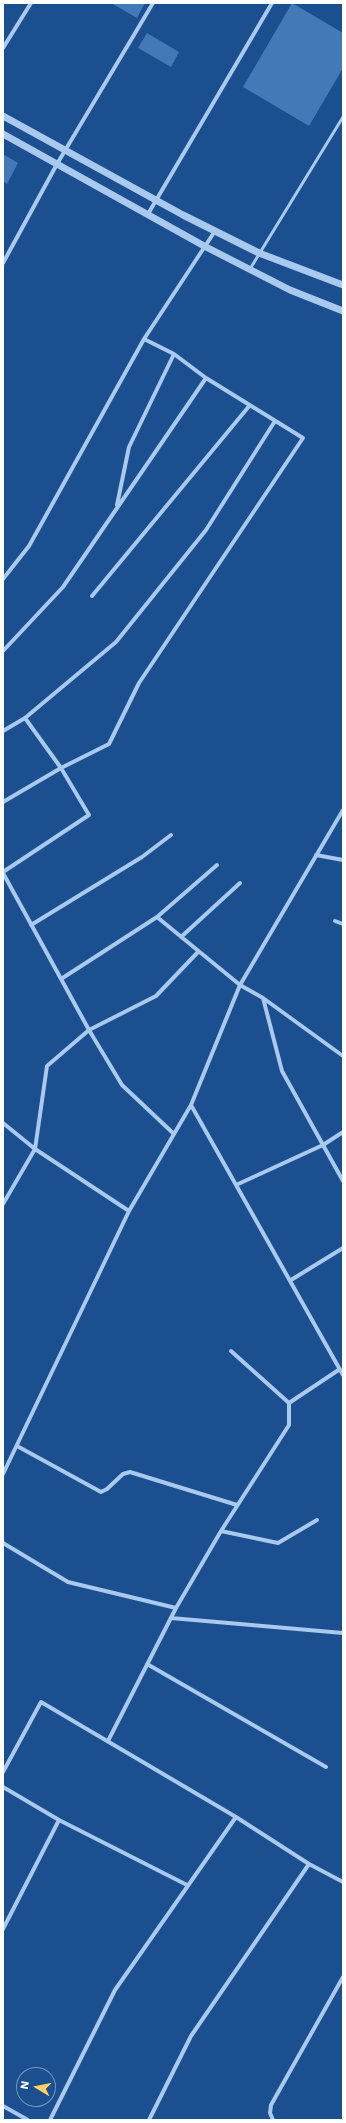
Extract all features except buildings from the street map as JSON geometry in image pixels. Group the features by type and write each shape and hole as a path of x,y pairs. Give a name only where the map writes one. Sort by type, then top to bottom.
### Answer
{"street":[{"path":"3,48 31,3"},
{"path":"3,262 57,164 152,3"},
{"path":"148,214 272,3"},
{"path":"3,116 215,231 259,253 343,286"},
{"path":"3,134 206,247 290,290 343,311"},
{"path":"3,579 29,546 144,339 206,247 215,231"},
{"path":"3,802 61,768 109,744 139,683 303,438 206,378 174,354 144,339"},
{"path":"117,508 128,447 174,354"},
{"path":"3,651 63,587 206,378"},
{"path":"92,596 250,405"},
{"path":"3,731 26,718 116,642 206,530 275,421"},
{"path":"26,718 61,768 89,815 3,873 89,1030 122,1085 174,1134"},
{"path":"3,1474 129,1211 191,1105 240,985 343,810"},
{"path":"31,925 142,857 171,835"},
{"path":"316,856 343,860"},
{"path":"61,979 157,917 217,865"},
{"path":"181,936 240,883"},
{"path":"157,917 240,985 264,998 343,1056"},
{"path":"335,922 343,924"},
{"path":"3,1204 35,1149 47,1066 89,1030 156,996 198,952"},
{"path":"264,998 282,1071 343,1181"},
{"path":"191,1105 291,1280 343,1375"},
{"path":"3,1123 35,1149 129,1211"},
{"path":"236,1185 323,1145 343,1132"},
{"path":"291,1280 343,1248"},
{"path":"108,1741 176,1608 221,1530 289,1425 288,1403 231,1352"},
{"path":"288,1403 340,1369"},
{"path":"16,1446 101,1492 107,1489 123,1474 130,1472 237,1505"},
{"path":"221,1530 278,1543 317,1520"},
{"path":"3,1543 68,1582 176,1608"},
{"path":"171,1618 343,1632"},
{"path":"147,1664 326,1767"},
{"path":"3,1772 41,1702 236,1816 309,1864 343,1882"},
{"path":"3,1787 59,1820 187,1885"},
{"path":"50,2120 114,1990 236,1816"},
{"path":"3,1929 59,1820"},
{"path":"149,2120 191,2036 309,1864"},
{"path":"272,2120 270,2113 271,2105 343,1977"},
{"path":"3,2106 28,2120"}],"lane":[{"path":"250,269 343,117"}]}
